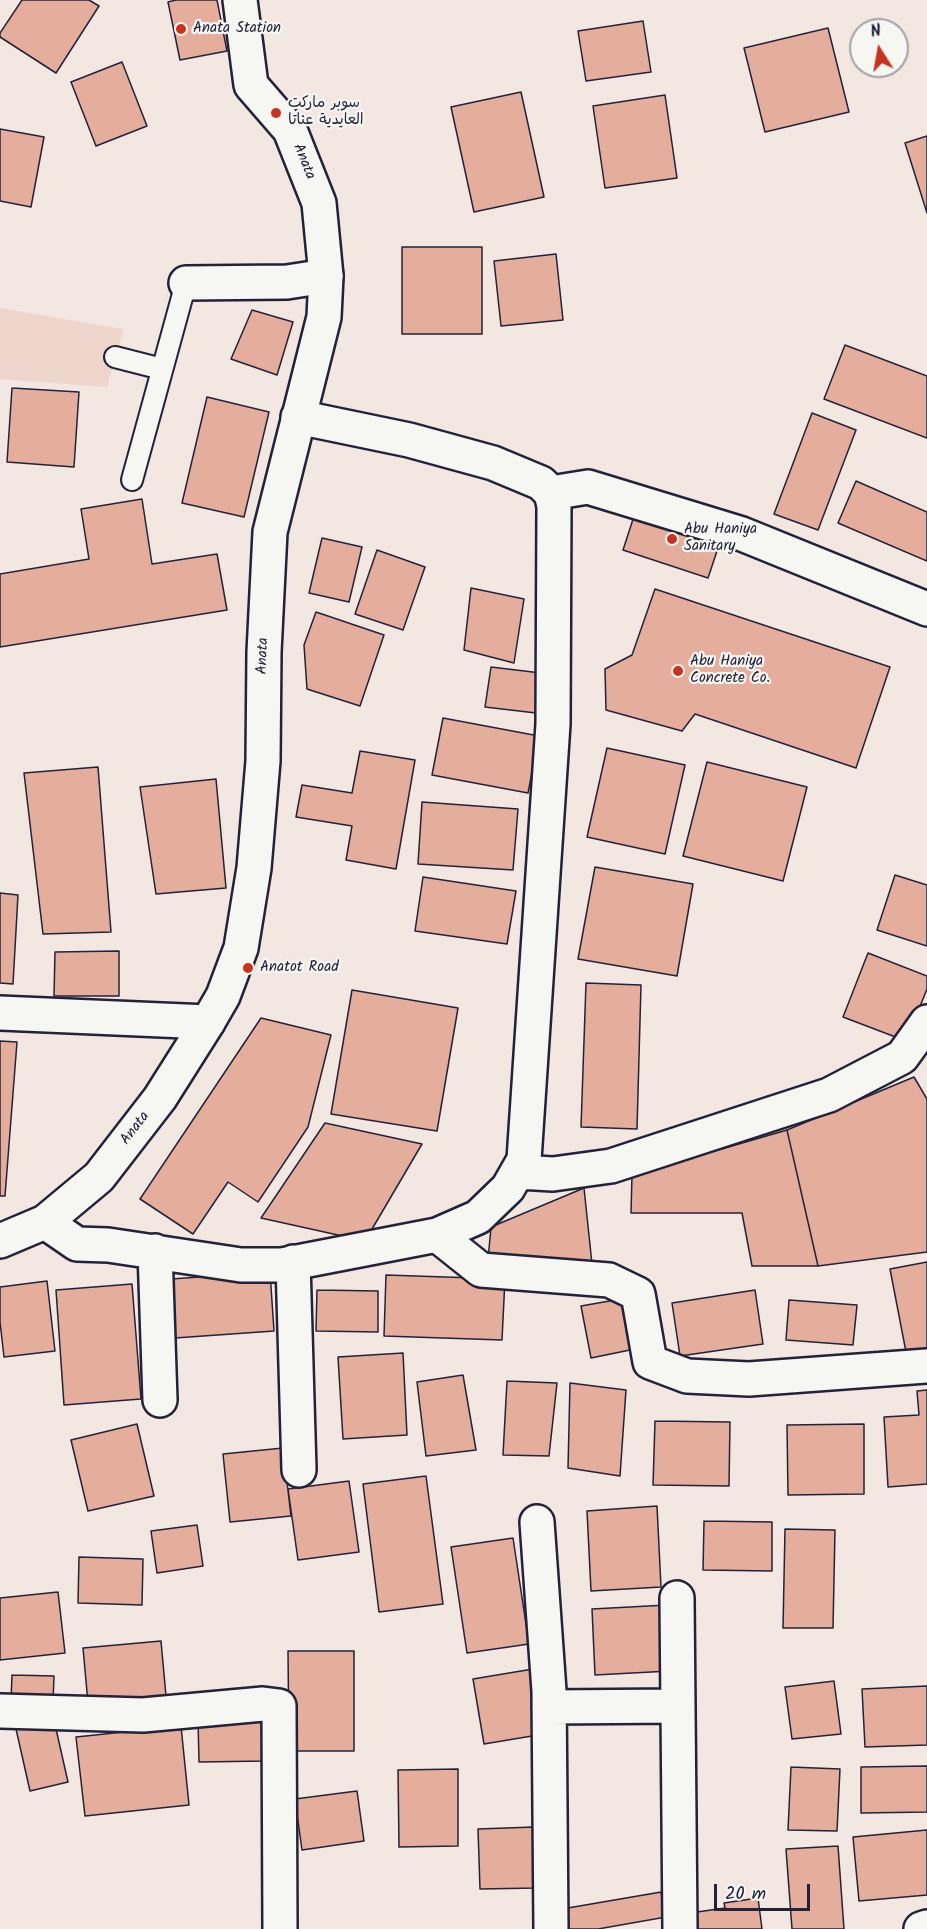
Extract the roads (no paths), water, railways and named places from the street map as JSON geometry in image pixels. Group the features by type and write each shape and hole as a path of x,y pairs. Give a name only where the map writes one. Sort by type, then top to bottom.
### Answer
{"street":[{"name":"Anata","path":"0,1241 45,1222 99,1177 160,1098 208,1022 224,996 241,948 254,868 263,761 264,652 270,532 324,317 326,276 319,203 290,130 251,85 240,0"},
{"path":"186,283 287,282 326,276"},
{"path":"45,1222 77,1244 108,1245 242,1265 282,1265 436,1235 478,1217 508,1188 524,1160 553,724 554,506 551,493 541,483 493,463 409,440 298,417"},
{"path":"551,493 588,487 742,534 927,609"},
{"path":"0,1013 208,1022"},
{"path":"518,1172 553,1174 611,1166 830,1095 902,1057 927,1022"},
{"path":"436,1235 481,1270 609,1280 638,1294 650,1362 687,1376 749,1379 927,1366"},
{"path":"154,1251 160,1400"},
{"path":"293,1263 299,1470"},
{"path":"537,1522 549,1707 551,1929"},
{"path":"677,1598 680,1929"},
{"path":"0,1711 143,1715 263,1704 279,1706 280,1929"},
{"path":"549,1707 678,1706"},
{"path":"921,1929 927,1927"}],"lane":[{"path":"132,480 186,283"},
{"path":"116,357 162,369"}],"place":[{"name":"Anata Station","path":"181,29"},
{"name":"سوبر ماركت العايدية عناتا","path":"276,113"},
{"name":"Abu Haniya Sanitary","path":"672,539"},
{"name":"Abu Haniya Concrete Co.","path":"678,671"},
{"name":"Anatot Road","path":"248,968"}]}
